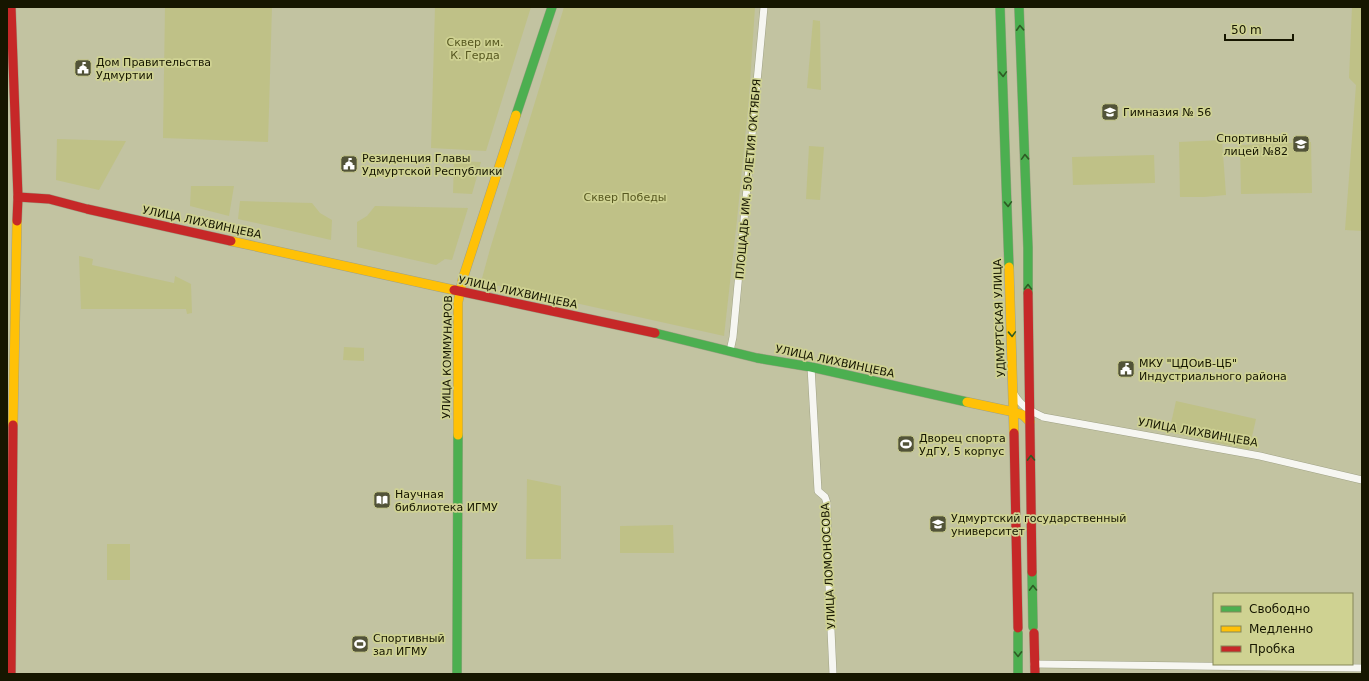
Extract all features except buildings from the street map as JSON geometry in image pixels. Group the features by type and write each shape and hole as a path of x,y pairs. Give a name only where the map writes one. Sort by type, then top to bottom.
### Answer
{"main road":[{"path":"11,7 18,197 11,287 11,674"},
{"name":"УЛИЦА КОММУНАРОВ","path":"456,674 458,302 463,278 552,7"},
{"name":"УДМУРТСКАЯ УЛИЦА","path":"1000,7 1030,410 1035,674"},
{"name":"УДМУРТСКАЯ УЛИЦА","path":"1018,674 1013,392 1019,249 1019,7"},
{"path":"1002,48 1020,48"},
{"name":"УЛИЦА ЛИХВИНЦЕВА","path":"18,197 49,198 87,209 460,292 1014,412 1023,416 1030,422"},
{"path":"1015,498 1032,498"}],"street":[{"name":"ПЛОЩАДЬ ИМ. 50-ЛЕТИЯ ОКТЯБРЯ","path":"730,351 733,337 764,7"},
{"name":"УЛИЦА ЛОМОНОСОВА","path":"811,367 818,491 825,497 827,503 833,674"},
{"name":"УЛИЦА ЛИХВИНЦЕВА","path":"1013,392 1020,404 1043,417 1260,456 1362,480"},
{"path":"1034,664 1362,668"}],"green space":[{"path":"165,7 272,7 268,142 163,138"},
{"name":"Сквер им. К. Герда","path":"435,7 531,7 486,151 431,148"},
{"name":"Сквер Победы","path":"564,7 755,7 749,98 724,336 481,282"},
{"path":"1352,7 1362,7 1362,231 1345,230 1356,85 1349,78"},
{"path":"813,20 820,21 821,90 807,88"},
{"path":"57,139 126,141 99,190 56,180"},
{"path":"1222,140 1226,195 1180,197 1179,142"},
{"path":"1311,142 1312,193 1241,194 1240,145"},
{"path":"809,146 824,147 820,200 806,199"},
{"path":"1154,155 1155,183 1073,185 1072,157"},
{"path":"454,161 481,162 472,194 453,193"},
{"path":"191,186 234,186 229,216 190,206"},
{"path":"240,201 312,203 320,213 332,220 331,240 238,219"},
{"path":"375,206 468,208 452,260 445,259 436,265 357,247 357,222 367,216"},
{"path":"79,256 93,259 92,265 174,283 175,276 191,284 192,313 187,314 186,309 81,309"},
{"path":"344,347 364,348 364,361 343,360"},
{"path":"1176,401 1256,419 1249,450 1169,432"},
{"path":"527,479 561,486 561,559 526,559"},
{"path":"673,525 674,553 620,553 620,526"},
{"path":"107,544 130,544 130,580 107,580"}],"traffic: fast":[{"path":"516,115 552,7"},
{"path":"1000,7 1009,267"},
{"path":"1019,7 1028,248 1028,293"},
{"path":"655,333 757,358 811,367 967,402"},
{"path":"457,674 458,435"},
{"path":"1032,572 1033,627"},
{"path":"1018,633 1018,674"}],"traffic: slow":[{"path":"458,435 458,302 463,278 516,115"},
{"path":"13,425 17,221"},
{"path":"231,241 454,290"},
{"path":"1009,267 1014,433"},
{"path":"967,402 1014,412 1023,415 1030,422"}],"traffic: jam":[{"path":"11,7 18,197 17,221"},
{"path":"18,197 49,199 231,241"},
{"path":"454,290 655,333"},
{"path":"1028,293 1032,572"},
{"path":"11,674 13,425"},
{"path":"1014,433 1018,628"},
{"path":"1034,633 1035,674"}],"place":[{"name":"Дом Правительства Удмуртии","path":"83,68"},
{"name":"Гимназия № 56","path":"1110,112"},
{"name":"Спортивный лицей №82","path":"1301,144"},
{"name":"Резиденция Главы Удмуртской Республики","path":"349,164"},
{"name":"МКУ \"ЦДОиВ-ЦБ\" Индустриального района","path":"1126,369"},
{"name":"Дворец спорта УдГУ, 5 корпус","path":"906,444"},
{"name":"Научная библиотека ИГМУ","path":"382,500"},
{"name":"Удмуртский государственный университет","path":"938,524"},
{"name":"Спортивный зал ИГМУ","path":"360,644"}]}
